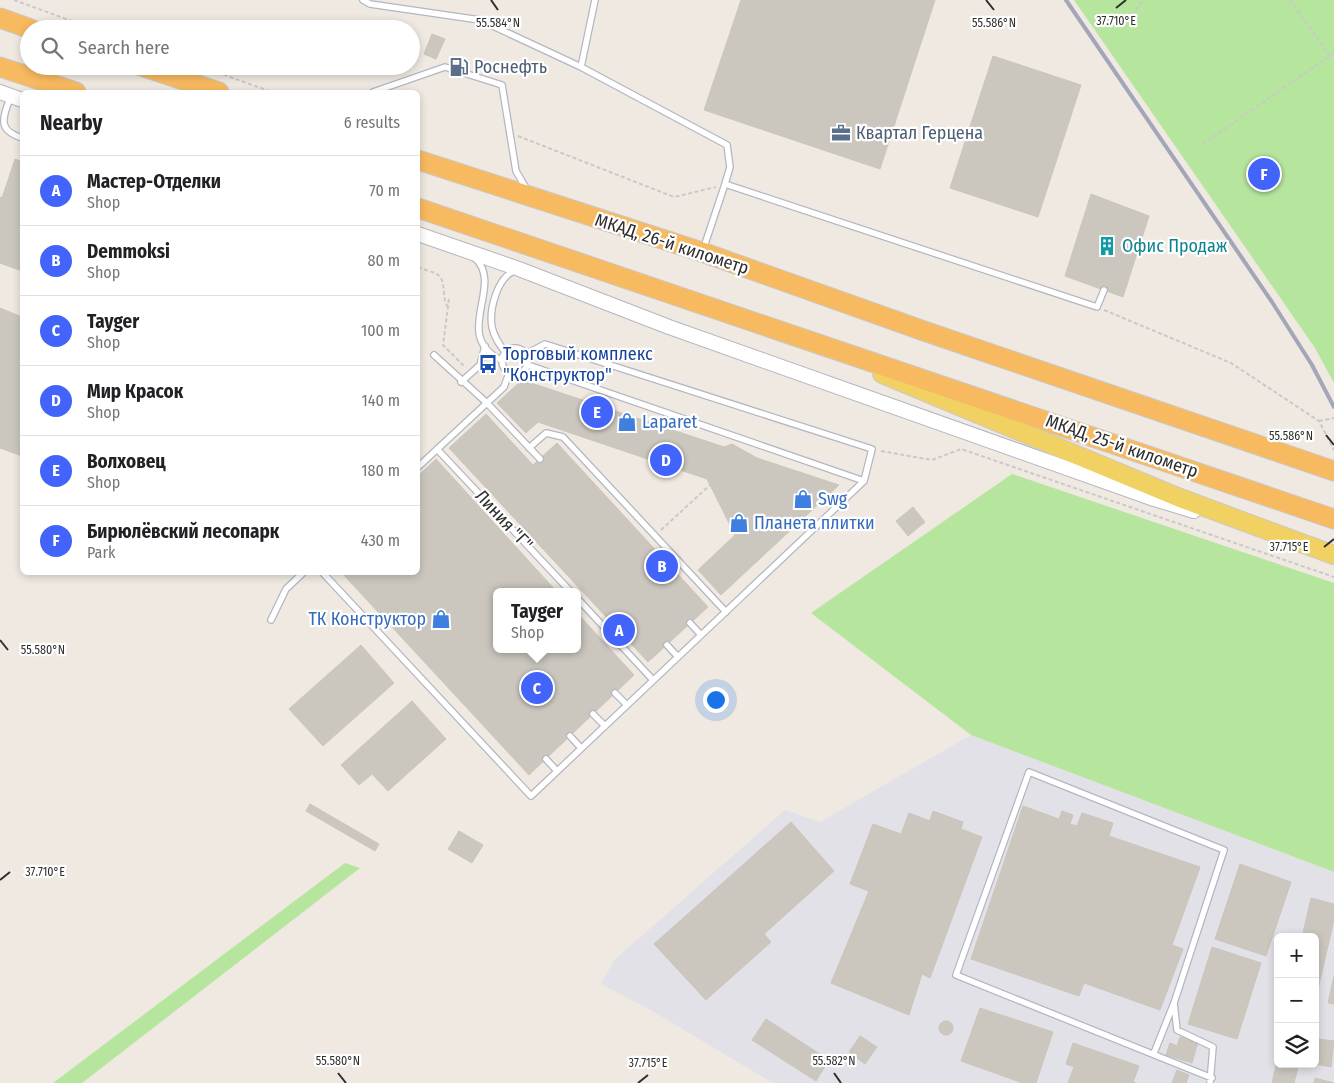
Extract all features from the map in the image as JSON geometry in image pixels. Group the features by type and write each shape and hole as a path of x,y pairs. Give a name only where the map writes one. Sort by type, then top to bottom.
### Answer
{"highway":[{"path":"0,18 20,25"},
{"path":"0,67 20,74"},
{"path":"24,75 70,90"},
{"path":"168,75 213,90"},
{"name":"МКАД, 26-й километр","path":"420,161 532,199 702,252 924,331 1333,471"},
{"path":"420,209 778,330"},
{"name":"МКАД, 25-й километр","path":"778,330 1334,519"}],"main road":[{"path":"778,330 1162,491 1334,555"}],"street":[{"path":"420,235 519,269 668,327 1151,498 1304,544"}],"lane":[{"path":"363,0 370,4 480,20 581,67 727,145 730,167 702,252"},
{"path":"581,67 595,0"},
{"path":"379,90 445,67 502,85 516,172 532,199"},
{"path":"0,104 13,98"},
{"path":"13,98 4,116 4,127 10,134 20,137"},
{"path":"725,184 1097,307 1104,290"},
{"path":"468,251 478,260 484,271 485,282 478,324 485,346 493,356 502,360"},
{"path":"505,352 495,338 492,326 493,313 498,287 509,273 519,269"},
{"path":"325,575 531,796 864,481 872,449 545,344 526,354"},
{"path":"461,382 480,365 485,346"},
{"path":"512,348 519,348 526,354 528,365 520,374 509,373 505,370 502,360 505,352 512,348"},
{"path":"434,355 461,382 487,403 540,459"},
{"path":"528,365 864,481"},
{"path":"420,465 504,387 509,373"},
{"path":"462,425 467,431"},
{"path":"529,448 546,433 563,437 726,612"},
{"name":"Линия \"Г\"","path":"437,448 567,588"},
{"path":"271,620 286,589 301,575"},
{"path":"581,602 653,680"},
{"path":"690,623 701,635"},
{"path":"667,645 678,657"},
{"path":"616,693 627,705"},
{"path":"593,714 604,726"},
{"path":"570,736 581,748"},
{"path":"546,759 557,771"},
{"path":"1154,1053 1174,1002 1224,850 1029,772 956,975 1154,1053 1211,1080 1213,1046 1178,1030 1174,1002"}],"path":[{"path":"14,0 69,20"},
{"path":"1132,15 1143,0"},
{"path":"1290,0 1330,56"},
{"path":"1203,144 1334,54"},
{"path":"224,75 266,90"},
{"path":"509,133 674,197 725,184"},
{"path":"420,268 438,275 441,280 444,301 448,306"},
{"path":"449,299 443,345 470,373"},
{"path":"1097,307 1231,363 1319,421 1334,450"},
{"path":"1319,421 1334,418"},
{"path":"872,449 932,460 961,449 1334,577"},
{"path":"656,536 710,485"}],"shaded area":[{"path":"971,735 1334,872 1334,1083 773,1083 647,1008 601,984 614,960 785,810 820,822"}],"green space":[{"path":"1074,0 1334,0 1334,383 1315,348"},
{"path":"1012,474 1334,583 1334,872 971,735 811,613"},
{"path":"345,863 360,868 82,1083 53,1083"}],"building":[{"path":"741,0 935,0 880,169 704,110"},
{"path":"432,34 445,39 436,59 424,54"},
{"path":"993,56 1081,85 1038,217 950,188"},
{"path":"15,159 20,161 20,270 0,263 0,197 2,198"},
{"name":"Офис Продаж","path":"1091,194 1149,216 1123,297 1065,276"},
{"path":"0,308 20,316 20,455 0,448"},
{"path":"522,380 724,447 732,444 757,458 839,485 721,595 698,570 735,535 707,479 538,422 526,433 497,403"},
{"path":"486,414 533,465 557,443 708,607 648,662 449,448"},
{"name":"ТК Конструктор","path":"436,459 553,588 493,588 493,653 581,653 581,617 634,675 529,775 344,575 420,575 420,474"},
{"path":"913,507 925,522 908,536 896,521"},
{"path":"361,645 394,683 323,746 289,709"},
{"path":"412,701 446,739 388,791 372,774 359,785 341,765"},
{"path":"310,804 379,844 375,851 306,811"},
{"path":"1023,806 1059,819 1062,811 1073,815 1070,824 1077,826 1082,813 1113,823 1109,836 1200,867 1172,945 1183,949 1160,1010 1084,983 1079,996 971,959"},
{"path":"933,811 963,822 961,829 982,837 930,978 922,974 909,1015 831,983 869,891 850,884 873,824 901,834 909,813 930,821"},
{"path":"791,822 834,871 764,934 771,942 706,1000 654,944"},
{"path":"459,831 483,845 472,863 448,849"},
{"path":"1240,864 1291,882 1266,956 1215,939"},
{"path":"1311,898 1334,904 1334,920 1319,985 1319,933 1303,933"},
{"path":"1212,947 1261,963 1237,1039 1188,1024"},
{"path":"1334,976 1334,1004 1328,1003"},
{"path":"980,1008 1053,1032 1036,1083 1023,1083 961,1061"},
{"path":"766,1019 829,1060 816,1081 752,1040"},
{"path":"946,1021 951,1023 953,1028 951,1033 946,1035 941,1033 939,1028 941,1023"},
{"path":"860,1036 877,1047 865,1064 849,1052"},
{"path":"1180,1037 1198,1042 1192,1063 1166,1055 1170,1043 1177,1046"},
{"path":"1319,1039 1334,1041 1331,1067 1319,1065"},
{"path":"1073,1043 1139,1066 1133,1082 1136,1083 1068,1083 1074,1067 1066,1064"},
{"path":"1275,1068 1298,1068 1294,1083 1272,1083"},
{"path":"1177,1070 1189,1075 1186,1083 1172,1083"},
{"path":"1315,1078 1334,1083 1314,1083"}],"railway":[{"path":"1066,0 1272,302 1312,365 1334,407"}],"place":[{"name":"Роснефть","path":"459,67"},
{"name":"Квартал Герцена","path":"841,133"},
{"name":"Бирюлёвский лесопарк","path":"1264,174"},
{"name":"Офис Продаж","path":"1107,246"},
{"name":"Торговый комплекс \"Конструктор\"","path":"488,364"},
{"name":"Волховец","path":"597,412"},
{"name":"Laparet","path":"627,422"},
{"name":"Мир Красок","path":"666,460"},
{"name":"Swg","path":"803,499"},
{"name":"Планета плитки","path":"739,523"},
{"name":"Demmoksi","path":"662,566"},
{"name":"ТК Конструктор","path":"441,619"},
{"name":"Мастер-Отделки","path":"619,630"},
{"name":"Tayger","path":"537,688"}]}
